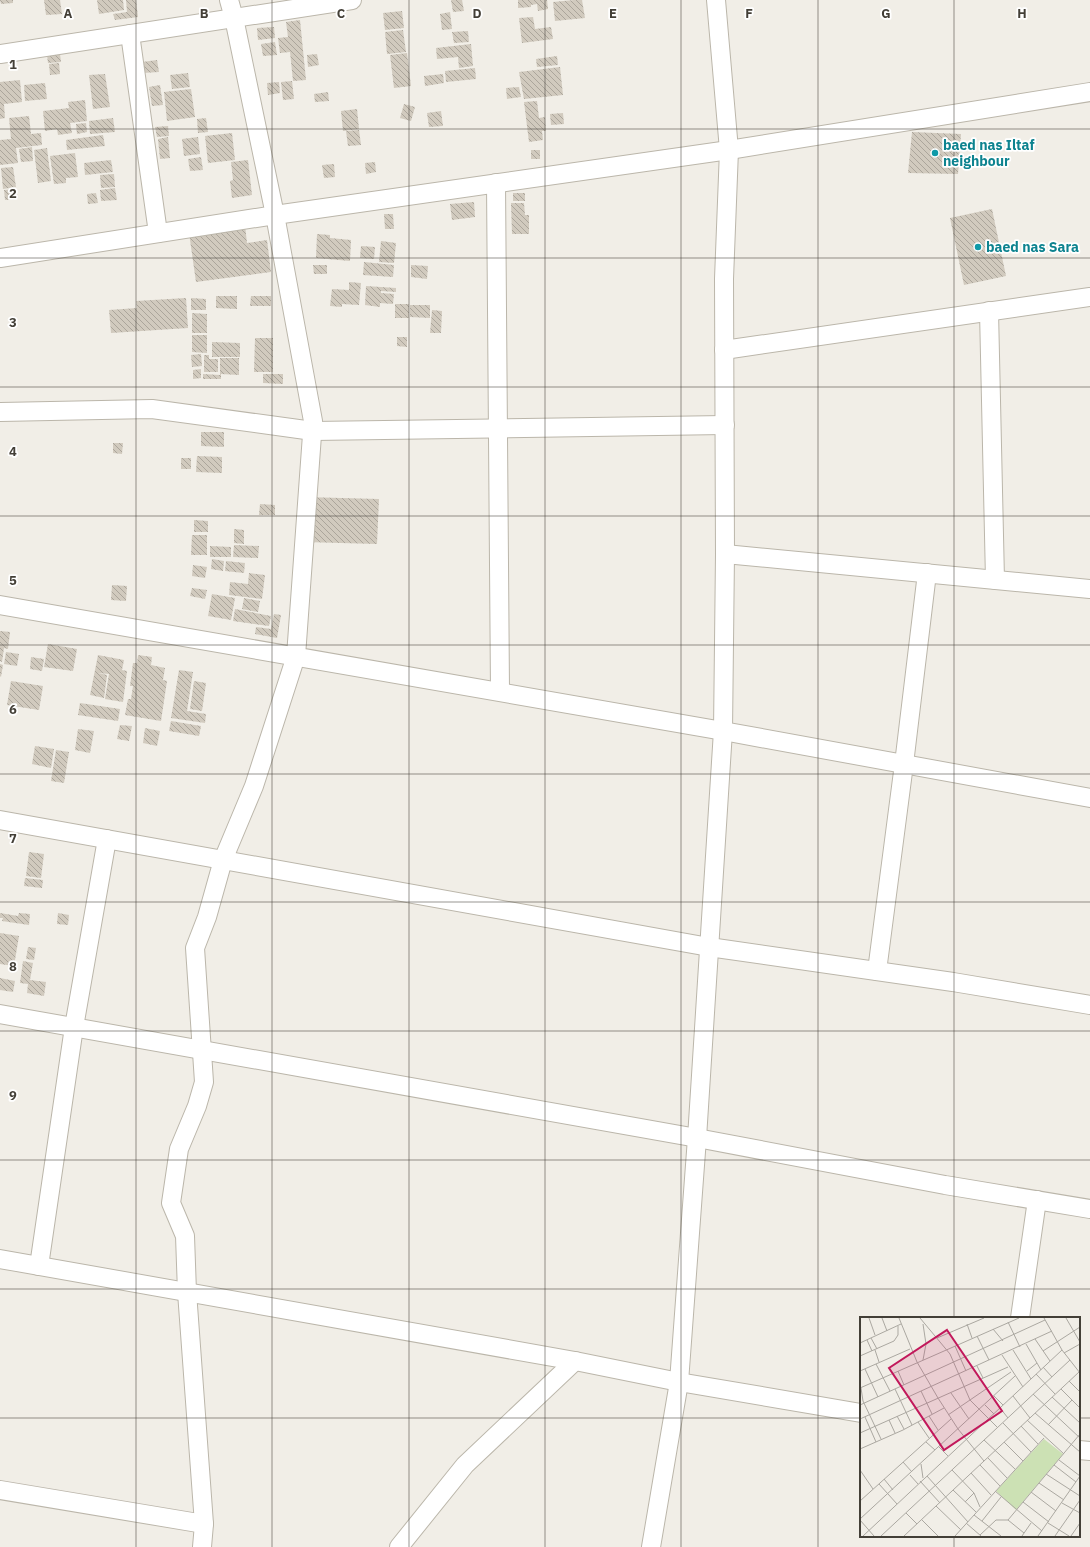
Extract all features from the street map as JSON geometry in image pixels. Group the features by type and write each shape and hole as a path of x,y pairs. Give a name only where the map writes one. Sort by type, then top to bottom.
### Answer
{"street":[{"path":"202,1547 204,1524 187,1292 185,1236 170,1203 179,1150 197,1106 204,1082 195,948 207,917 223,860 254,786 296,656 313,431 313,421 275,215 229,0"},
{"path":"0,54 352,0"},
{"path":"651,1547 679,1382 697,1138 723,731 725,554 724,279 729,150 716,0"},
{"path":"130,34 158,233"},
{"path":"0,258 275,215 729,150 1090,92"},
{"path":"496,183 500,692"},
{"path":"724,350 1090,296"},
{"path":"989,311 995,580"},
{"path":"0,412 152,409 313,431 725,425"},
{"path":"725,554 1090,589"},
{"path":"877,971 927,573"},
{"path":"0,605 723,731 1090,798"},
{"path":"0,820 709,947 953,982 1090,1005"},
{"path":"39,1266 74,1027 107,839"},
{"path":"0,1014 697,1138 945,1185 1090,1209"},
{"path":"1020,1317 1037,1200"},
{"path":"0,1259 576,1361 679,1382 860,1413"},
{"path":"399,1547 465,1465 576,1361"},
{"path":"1080,1450 1090,1451"},
{"path":"0,1490 204,1524"}],"building":[{"path":"0,0 13,0 13,3 1,4"},
{"path":"44,0 60,0 62,14 46,15"},
{"path":"97,0 123,0 124,10 99,14"},
{"path":"126,0 136,0 138,17 115,20 113,14 127,12"},
{"path":"451,0 462,0 464,11 453,12"},
{"path":"518,0 547,0 548,9 538,11 537,4 531,5 531,7 518,8"},
{"path":"582,0 585,18 555,21 553,2"},
{"path":"402,11 404,28 385,30 383,13"},
{"path":"450,12 452,29 442,30 440,14"},
{"path":"533,17 535,29 551,27 553,39 522,43 519,18"},
{"path":"300,20 306,80 293,81 290,52 280,53 278,38 288,37 286,22"},
{"path":"274,27 275,38 258,40 257,28"},
{"path":"403,30 406,52 387,54 385,32"},
{"path":"468,31 469,42 454,43 452,32"},
{"path":"275,42 277,55 263,56 261,44"},
{"path":"471,44 473,66 459,68 458,57 437,59 436,48"},
{"path":"407,53 411,86 394,88 390,55"},
{"path":"60,54 61,62 48,63 47,55"},
{"path":"317,54 319,65 308,67 307,55"},
{"path":"557,56 558,65 537,67 536,59"},
{"path":"157,60 159,72 143,73 142,62"},
{"path":"59,63 60,74 50,75 49,64"},
{"path":"560,67 563,95 524,99 519,72"},
{"path":"475,68 476,79 446,82 445,71"},
{"path":"188,73 190,87 172,89 170,75"},
{"path":"105,74 110,107 93,109 89,75"},
{"path":"443,74 444,83 425,86 424,76"},
{"path":"20,80 22,102 4,104 5,118 0,119 0,82"},
{"path":"292,81 294,99 283,100 281,82"},
{"path":"279,82 280,93 268,95 267,83"},
{"path":"45,83 47,99 25,101 24,85"},
{"path":"160,85 163,105 152,106 149,87"},
{"path":"519,87 521,97 507,99 506,88"},
{"path":"191,89 195,117 167,121 164,92"},
{"path":"328,92 329,101 315,102 314,94"},
{"path":"85,100 87,121 70,123 72,133 58,135 57,129 45,131 43,111 69,108 68,102"},
{"path":"537,101 539,118 545,117 546,131 542,131 543,140 529,142 524,102"},
{"path":"404,104 415,107 411,121 400,118"},
{"path":"357,109 359,129 343,131 341,111"},
{"path":"441,111 443,126 429,127 427,113"},
{"path":"563,113 564,124 551,125 550,114"},
{"path":"29,116 31,134 41,133 42,145 16,148 18,163 0,165 0,140 11,139 9,118"},
{"path":"113,118 115,132 90,134 89,121"},
{"path":"206,118 208,132 198,133 197,119"},
{"path":"86,123 87,132 77,134 76,124"},
{"path":"168,126 169,136 157,137 155,127"},
{"path":"359,130 361,145 348,146 346,131"},
{"name":"baed nas Iltaf neighbour","path":"912,132 961,134 958,174 908,173"},
{"path":"232,133 235,160 208,163 205,136"},
{"path":"103,135 105,146 67,150 66,140"},
{"path":"168,137 170,158 160,159 158,139"},
{"path":"198,137 200,154 184,156 182,139"},
{"path":"32,147 33,161 21,162 19,149"},
{"path":"47,148 51,181 38,183 34,150"},
{"path":"531,150 540,150 540,159 531,159"},
{"path":"75,153 78,177 66,178 66,183 54,184 50,156"},
{"path":"201,157 203,170 190,171 188,159"},
{"path":"111,160 113,172 85,175 84,163"},
{"path":"248,160 252,195 232,198 230,181 233,180 231,162"},
{"path":"375,162 376,172 366,174 365,163"},
{"path":"334,164 335,177 324,178 322,165"},
{"path":"13,167 16,187 3,189 1,168"},
{"path":"114,174 115,187 101,188 100,175"},
{"path":"115,188 117,200 101,201 100,190"},
{"path":"16,189 18,199 5,200 4,190"},
{"path":"96,193 98,203 88,204 87,194"},
{"path":"513,193 525,193 525,201 513,201"},
{"path":"474,202 475,217 452,220 450,204"},
{"path":"511,203 524,203 525,215 529,215 529,234 512,234"},
{"name":"baed nas Sara","path":"992,209 1006,276 964,285 950,218"},
{"path":"384,214 393,214 394,229 385,229"},
{"path":"245,225 247,243 267,240 271,272 196,282 189,233"},
{"path":"317,234 330,235 330,238 351,240 350,261 316,258"},
{"path":"381,241 396,243 394,263 379,262"},
{"path":"361,246 375,247 374,259 360,258"},
{"path":"364,262 394,265 393,277 363,275"},
{"path":"313,265 327,265 327,274 314,274"},
{"path":"411,265 428,266 427,279 411,277"},
{"path":"349,282 361,283 359,305 342,304 342,307 330,306 332,289 349,290"},
{"path":"366,286 396,288 396,292 381,291 381,293 394,294 393,304 380,303 380,307 365,305"},
{"path":"216,296 237,296 237,309 216,308"},
{"path":"251,296 271,296 271,306 250,306"},
{"path":"186,298 188,328 111,333 109,310 137,308 136,301"},
{"path":"191,298 206,299 206,310 191,310"},
{"path":"395,304 409,304 409,318 395,318"},
{"path":"410,305 430,305 430,318 410,317"},
{"path":"432,310 442,311 441,333 430,333"},
{"path":"192,313 207,314 207,333 192,333"},
{"path":"192,335 207,335 207,353 192,352"},
{"path":"397,337 407,337 407,347 397,346"},
{"path":"255,338 273,338 273,372 254,372"},
{"path":"212,342 240,343 240,357 212,357"},
{"path":"201,354 202,366 192,367 191,355"},
{"path":"204,355 209,355 209,359 218,359 218,372 204,372"},
{"path":"220,358 239,358 239,375 221,374 221,379 203,379 203,374 220,375"},
{"path":"201,369 201,378 193,379 193,370"},
{"path":"263,374 283,374 283,384 263,383"},
{"path":"201,432 224,432 224,447 201,446"},
{"path":"113,443 123,443 122,454 113,453"},
{"path":"197,456 222,457 222,473 196,472"},
{"path":"181,458 191,458 191,469 181,469"},
{"path":"305,497 379,499 377,544 304,542"},
{"path":"260,504 275,505 275,515 259,515"},
{"path":"194,520 208,521 208,532 194,532"},
{"path":"234,529 244,530 244,544 234,543"},
{"path":"192,535 207,535 207,555 191,555"},
{"path":"234,545 259,546 258,558 233,557"},
{"path":"210,546 231,547 231,557 210,557"},
{"path":"212,559 224,561 223,571 211,569"},
{"path":"226,561 245,563 244,573 225,571"},
{"path":"193,565 207,567 205,578 192,576"},
{"path":"249,573 265,575 262,599 229,595 230,582 248,584"},
{"path":"112,585 127,586 126,601 111,600"},
{"path":"192,588 207,590 205,599 190,596"},
{"path":"212,594 235,598 231,620 208,616"},
{"path":"244,598 260,601 258,612 242,609"},
{"path":"235,609 271,616 269,626 233,621"},
{"path":"274,614 281,615 277,638 255,634 256,627 271,629"},
{"path":"0,631 10,632 8,649 4,648 2,662 0,661"},
{"path":"48,644 77,649 73,671 44,667"},
{"path":"6,652 19,654 17,666 4,664"},
{"path":"98,655 124,660 122,670 127,671 123,702 105,699 109,674 98,673 107,675 104,698 90,695"},
{"path":"138,655 152,657 151,665 165,668 163,680 167,681 161,721 125,715 128,699 131,699 133,686 130,686 133,663 137,663"},
{"path":"31,657 44,659 42,671 30,669"},
{"path":"0,664 3,665 1,677 0,676"},
{"path":"179,670 193,672 187,711 206,714 205,723 171,718"},
{"path":"11,681 43,686 39,710 7,705"},
{"path":"194,681 206,683 202,711 190,709"},
{"path":"80,703 120,709 118,721 78,715"},
{"path":"171,721 201,726 199,736 169,731"},
{"path":"120,725 132,726 129,741 117,739"},
{"path":"145,728 160,731 157,746 143,743"},
{"path":"78,729 94,731 90,753 75,750"},
{"path":"35,746 54,749 51,768 32,764"},
{"path":"56,750 69,752 64,783 51,781"},
{"path":"29,852 44,854 41,878 26,876"},
{"path":"25,878 43,880 42,888 24,886"},
{"path":"0,913 18,916 19,913 30,914 29,925 2,921 3,918 0,918"},
{"path":"58,913 69,915 68,925 57,924"},
{"path":"0,933 19,936 14,966 0,964"},
{"path":"28,947 36,948 34,960 26,959"},
{"path":"23,961 33,963 30,980 46,982 44,996 27,993 28,984 20,983"},
{"path":"0,978 15,981 13,992 0,990"}],"place":[{"name":"baed nas Iltaf neighbour","path":"935,153"},
{"name":"baed nas Sara","path":"978,247"}]}
